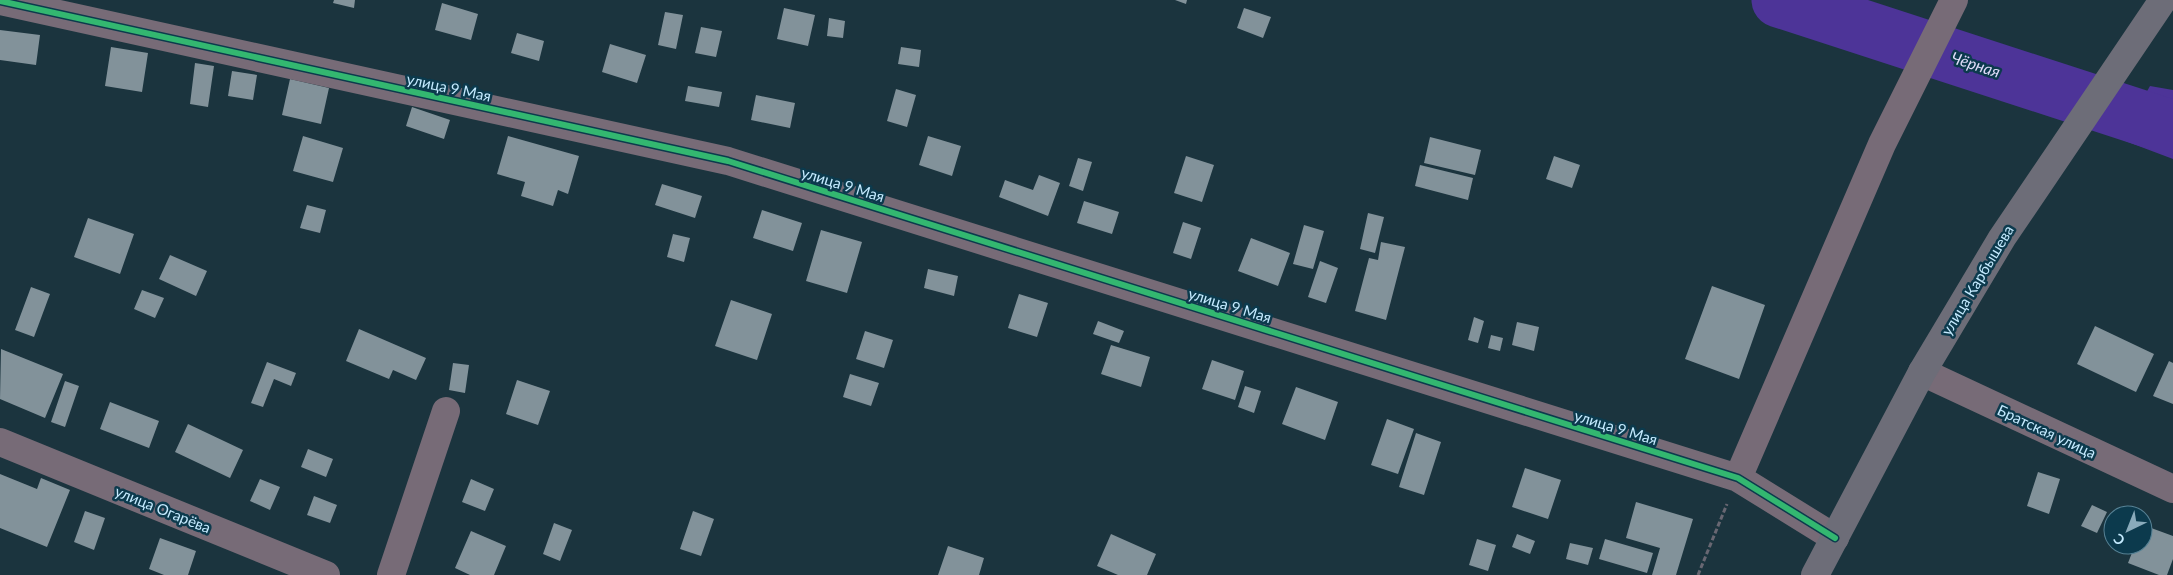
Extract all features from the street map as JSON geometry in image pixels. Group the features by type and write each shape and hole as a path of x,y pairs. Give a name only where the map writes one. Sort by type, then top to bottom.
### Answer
{"main road":[{"name":"улица Карбышева","path":"1815,575 1922,372 2002,238 2164,0"}],"street":[{"path":"1738,478 1882,144 1954,0"},
{"name":"улица 9 Мая","path":"0,1 728,161 1738,478 1835,538"},
{"name":"Братская улица","path":"1922,372 2173,490"},
{"path":"391,575 446,411"},
{"name":"улица Огарёва","path":"0,442 326,575"}],"path":[{"path":"1698,575 1738,478"}],"shaded area":[{"path":"2150,86 2173,90 2173,159 2120,139"}],"building":[{"path":"334,0 355,0 354,8 333,3"},
{"path":"1175,0 1187,0 1186,4"},
{"path":"442,3 478,14 471,40 435,30"},
{"path":"784,8 815,15 808,46 777,39"},
{"path":"1244,8 1271,17 1263,38 1237,28"},
{"path":"665,12 683,15 676,49 658,45"},
{"path":"829,18 845,21 843,38 827,36"},
{"path":"701,27 722,31 716,57 695,53"},
{"path":"0,30 40,35 36,65 0,60"},
{"path":"517,33 544,41 539,61 511,53"},
{"path":"610,44 646,55 637,83 602,72"},
{"path":"111,47 148,53 142,92 105,86"},
{"path":"901,47 921,50 919,67 898,64"},
{"path":"195,63 214,66 208,107 190,104"},
{"path":"232,71 257,75 253,100 228,96"},
{"path":"290,79 329,88 321,124 282,115"},
{"path":"688,86 722,92 719,107 685,101"},
{"path":"896,89 916,95 907,127 887,121"},
{"path":"756,95 795,103 790,128 751,120"},
{"path":"412,107 450,120 444,139 406,126"},
{"path":"303,136 343,148 333,182 293,171"},
{"path":"508,136 579,156 568,194 558,190 553,206 521,196 525,182 497,174"},
{"path":"928,136 961,146 952,176 919,165"},
{"path":"1430,137 1481,150 1475,175 1424,163"},
{"path":"1186,156 1214,165 1202,202 1174,193"},
{"path":"1554,156 1580,165 1572,188 1546,179"},
{"path":"1078,158 1092,162 1083,191 1069,186"},
{"path":"1420,165 1473,178 1468,200 1415,186"},
{"path":"1039,175 1060,183 1048,216 999,197 1005,180 1033,190"},
{"path":"662,184 702,196 695,218 655,205"},
{"path":"1084,201 1119,212 1112,234 1077,223"},
{"path":"307,205 326,210 320,233 300,228"},
{"path":"762,210 802,223 793,251 753,238"},
{"path":"1368,213 1384,217 1375,253 1360,249"},
{"path":"88,218 134,234 120,274 74,257"},
{"path":"1183,222 1201,228 1191,259 1173,253"},
{"path":"1304,225 1324,231 1313,269 1293,264"},
{"path":"821,230 862,242 847,293 806,281"},
{"path":"673,234 690,238 684,262 667,257"},
{"path":"1251,238 1290,253 1278,286 1238,271"},
{"path":"1381,242 1405,247 1386,320 1355,311 1369,258 1378,260"},
{"path":"170,255 207,271 196,296 159,279"},
{"path":"1320,261 1338,268 1326,303 1308,297"},
{"path":"928,269 958,276 954,296 924,288"},
{"path":"1712,286 1765,305 1739,379 1685,359"},
{"path":"31,287 50,294 34,337 15,330"},
{"path":"142,290 164,298 155,318 134,309"},
{"path":"1019,294 1048,303 1037,337 1008,328"},
{"path":"731,300 772,314 757,360 715,346"},
{"path":"1474,317 1484,321 1478,343 1468,340"},
{"path":"1098,321 1124,331 1119,343 1093,334"},
{"path":"1517,322 1539,327 1534,351 1512,345"},
{"path":"2095,326 2154,354 2136,392 2077,364"},
{"path":"359,329 426,358 416,380 393,370 389,379 346,361"},
{"path":"865,331 893,340 884,368 856,359"},
{"path":"1491,335 1503,338 1500,351 1488,348"},
{"path":"1111,345 1150,357 1141,387 1101,374"},
{"path":"1,349 63,374 45,418 0,399"},
{"path":"1212,360 1244,371 1235,400 1202,389"},
{"path":"2169,361 2173,363 2173,404 2153,396"},
{"path":"267,362 296,373 291,386 274,379 263,407 251,403"},
{"path":"453,363 469,365 465,393 449,390"},
{"path":"850,374 879,383 871,406 843,397"},
{"path":"517,380 550,391 538,425 506,414"},
{"path":"65,381 79,386 65,427 51,422"},
{"path":"1245,386 1261,391 1254,413 1238,407"},
{"path":"1296,387 1338,402 1325,440 1282,424"},
{"path":"110,402 159,421 149,448 100,429"},
{"path":"1387,419 1414,429 1398,474 1371,465"},
{"path":"188,424 243,450 230,478 175,452"},
{"path":"1416,433 1441,442 1424,495 1399,487"},
{"path":"308,449 333,459 326,477 301,467"},
{"path":"1525,468 1561,480 1548,519 1512,507"},
{"path":"2038,472 2060,479 2049,514 2027,506"},
{"path":"0,474 37,489 41,478 70,490 47,547 0,528"},
{"path":"260,479 280,487 270,510 250,501"},
{"path":"471,479 494,489 485,511 462,502"},
{"path":"314,496 337,505 330,523 307,515"},
{"path":"1636,502 1693,519 1676,575 1652,575 1660,548 1626,538"},
{"path":"2092,505 2103,510 2103,520 2097,533 2081,526"},
{"path":"85,511 105,518 94,550 74,542"},
{"path":"693,511 714,519 701,556 680,549"},
{"path":"554,523 572,530 560,561 543,554"},
{"path":"2153,529 2173,536 2173,559 2167,575 2159,575 2128,563 2131,555 2153,555"},
{"path":"471,531 506,546 494,575 470,575 455,568"},
{"path":"1111,534 1156,554 1147,575 1118,575 1097,566"},
{"path":"1517,534 1535,541 1530,554 1512,547"},
{"path":"160,538 196,551 188,575 164,575 149,569"},
{"path":"1477,539 1496,545 1488,571 1469,565"},
{"path":"1605,539 1653,553 1647,573 1599,559"},
{"path":"1570,543 1593,548 1588,565 1566,559"},
{"path":"948,546 984,558 979,575 938,575"}],"waterway":[{"name":"Чёрная","path":"1779,0 2173,128"}],"cycle path":[{"path":"0,1 728,161 1738,478 1835,538"}]}
